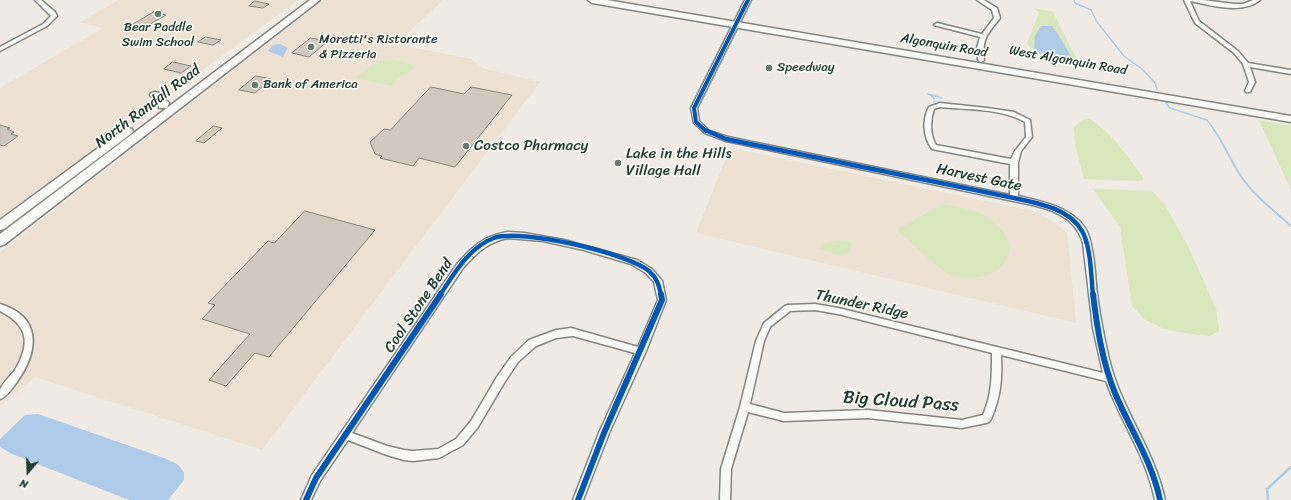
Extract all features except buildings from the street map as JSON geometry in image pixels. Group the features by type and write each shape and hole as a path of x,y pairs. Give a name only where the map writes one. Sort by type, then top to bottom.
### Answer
{"main road":[{"name":"North Randall Road","path":"0,226 307,0"},
{"name":"North Randall Road","path":"0,240 316,0"},
{"name":"Algonquin Road","path":"592,0 736,21 1291,119"},
{"name":"West Algonquin Road","path":"628,0 736,21 1291,112"},
{"path":"155,95 164,103 163,106"}],"street":[{"path":"0,49 44,25 54,16 53,13 38,0"},
{"name":"Harvest Gate","path":"748,0 736,21 694,108 696,122 707,132 726,139 1044,204 1064,214 1082,230 1087,245 1101,346 1109,378 1124,414 1152,468 1158,487 1160,500"},
{"path":"980,0 995,9 997,18 983,36 980,48 981,60"},
{"path":"1187,0 1197,22 1236,52 1246,64 1252,82 1248,91"},
{"path":"1192,0 1235,6 1247,5 1257,0"},
{"path":"937,25 983,36"},
{"path":"1246,64 1291,72"},
{"path":"1014,162 934,147 929,143 928,137 931,108 940,105 999,112 1024,118 1028,121 1029,137 1018,152 1014,162 1014,198"},
{"name":"Cool Stone Bend","path":"306,500 316,478 460,266 476,248 496,236 528,235 634,262 649,271 658,281 662,300 604,434 578,500"},
{"path":"0,307 16,315 26,325 30,332 31,340 18,373 0,395"},
{"name":"Thunder Ridge","path":"725,500 726,469 745,407 763,336 767,325 779,313 788,308 815,307 838,311 1109,378"},
{"path":"346,435 413,456 438,454 453,448 477,423 506,369 528,345 543,337 571,332 641,351"},
{"name":"Big Cloud Pass","path":"745,407 784,416 868,414 962,424 986,419 995,401 997,380 996,351"}],"shaded area":[{"path":"118,0 298,0 0,219 0,88 103,28 80,22"},
{"path":"323,0 443,0 396,44 471,59 482,68 540,82 262,450 35,377 0,407 0,252"},
{"path":"730,148 1038,212 1067,232 1076,323 696,233"}],"green space":[{"path":"1034,8 1053,12 1076,58 1071,59 1034,54 1027,43 1039,13"},
{"path":"394,60 413,65 411,71 397,79 392,86 356,78 376,61"},
{"path":"1090,119 1113,139 1144,179 1139,181 1084,179 1075,144 1074,127 1083,120"},
{"path":"1259,120 1291,126 1291,190"},
{"path":"1093,189 1152,191 1163,202 1187,244 1216,309 1219,331 1210,336 1184,333 1162,328 1144,319 1132,306 1120,227"},
{"path":"943,204 969,209 981,214 992,220 1000,228 1006,236 1009,245 1006,262 1000,268 991,274 980,277 953,277 935,264 899,232 899,228"},
{"path":"840,240 850,241 851,244 848,253 838,254 820,248 821,244"}],"water":[{"path":"1041,26 1052,26 1071,56 1034,52 1035,36"},
{"path":"280,44 288,48 283,57 268,51 273,45"},
{"path":"38,414 164,458 177,464 184,472 184,480 168,500 129,500 12,454 0,447 0,439 25,415"}],"waterway":[{"path":"1074,0 1075,3 1091,10 1097,22 1124,56 1142,69 1155,83 1157,89"},
{"path":"928,94 942,98"},
{"path":"931,96 934,98 934,102"},
{"path":"1163,99 1170,108 1207,120 1215,131"},
{"path":"1214,130 1249,187 1291,226"},
{"path":"1268,500 1267,489 1291,467"}],"cycle path":[{"path":"748,0 694,108 696,122 707,132 726,139 1023,200 1051,208 1069,217 1082,230 1087,243 1095,312 1109,377 1122,408 1145,453 1157,484 1160,500"},
{"path":"306,500 316,478 460,266 476,249 486,242 496,237 508,235 524,235 564,242 634,262 649,271 658,281 662,300 604,433 578,500"}],"place":[{"name":"Bear Paddle Swim School","path":"158,14"},
{"name":"Moretti's Ristorante & Pizzeria","path":"311,47"},
{"name":"Speedway","path":"769,68"},
{"name":"Bank of America","path":"255,85"},
{"name":"Costco Pharmacy","path":"466,146"},
{"name":"Lake in the Hills Village Hall","path":"618,163"}]}
